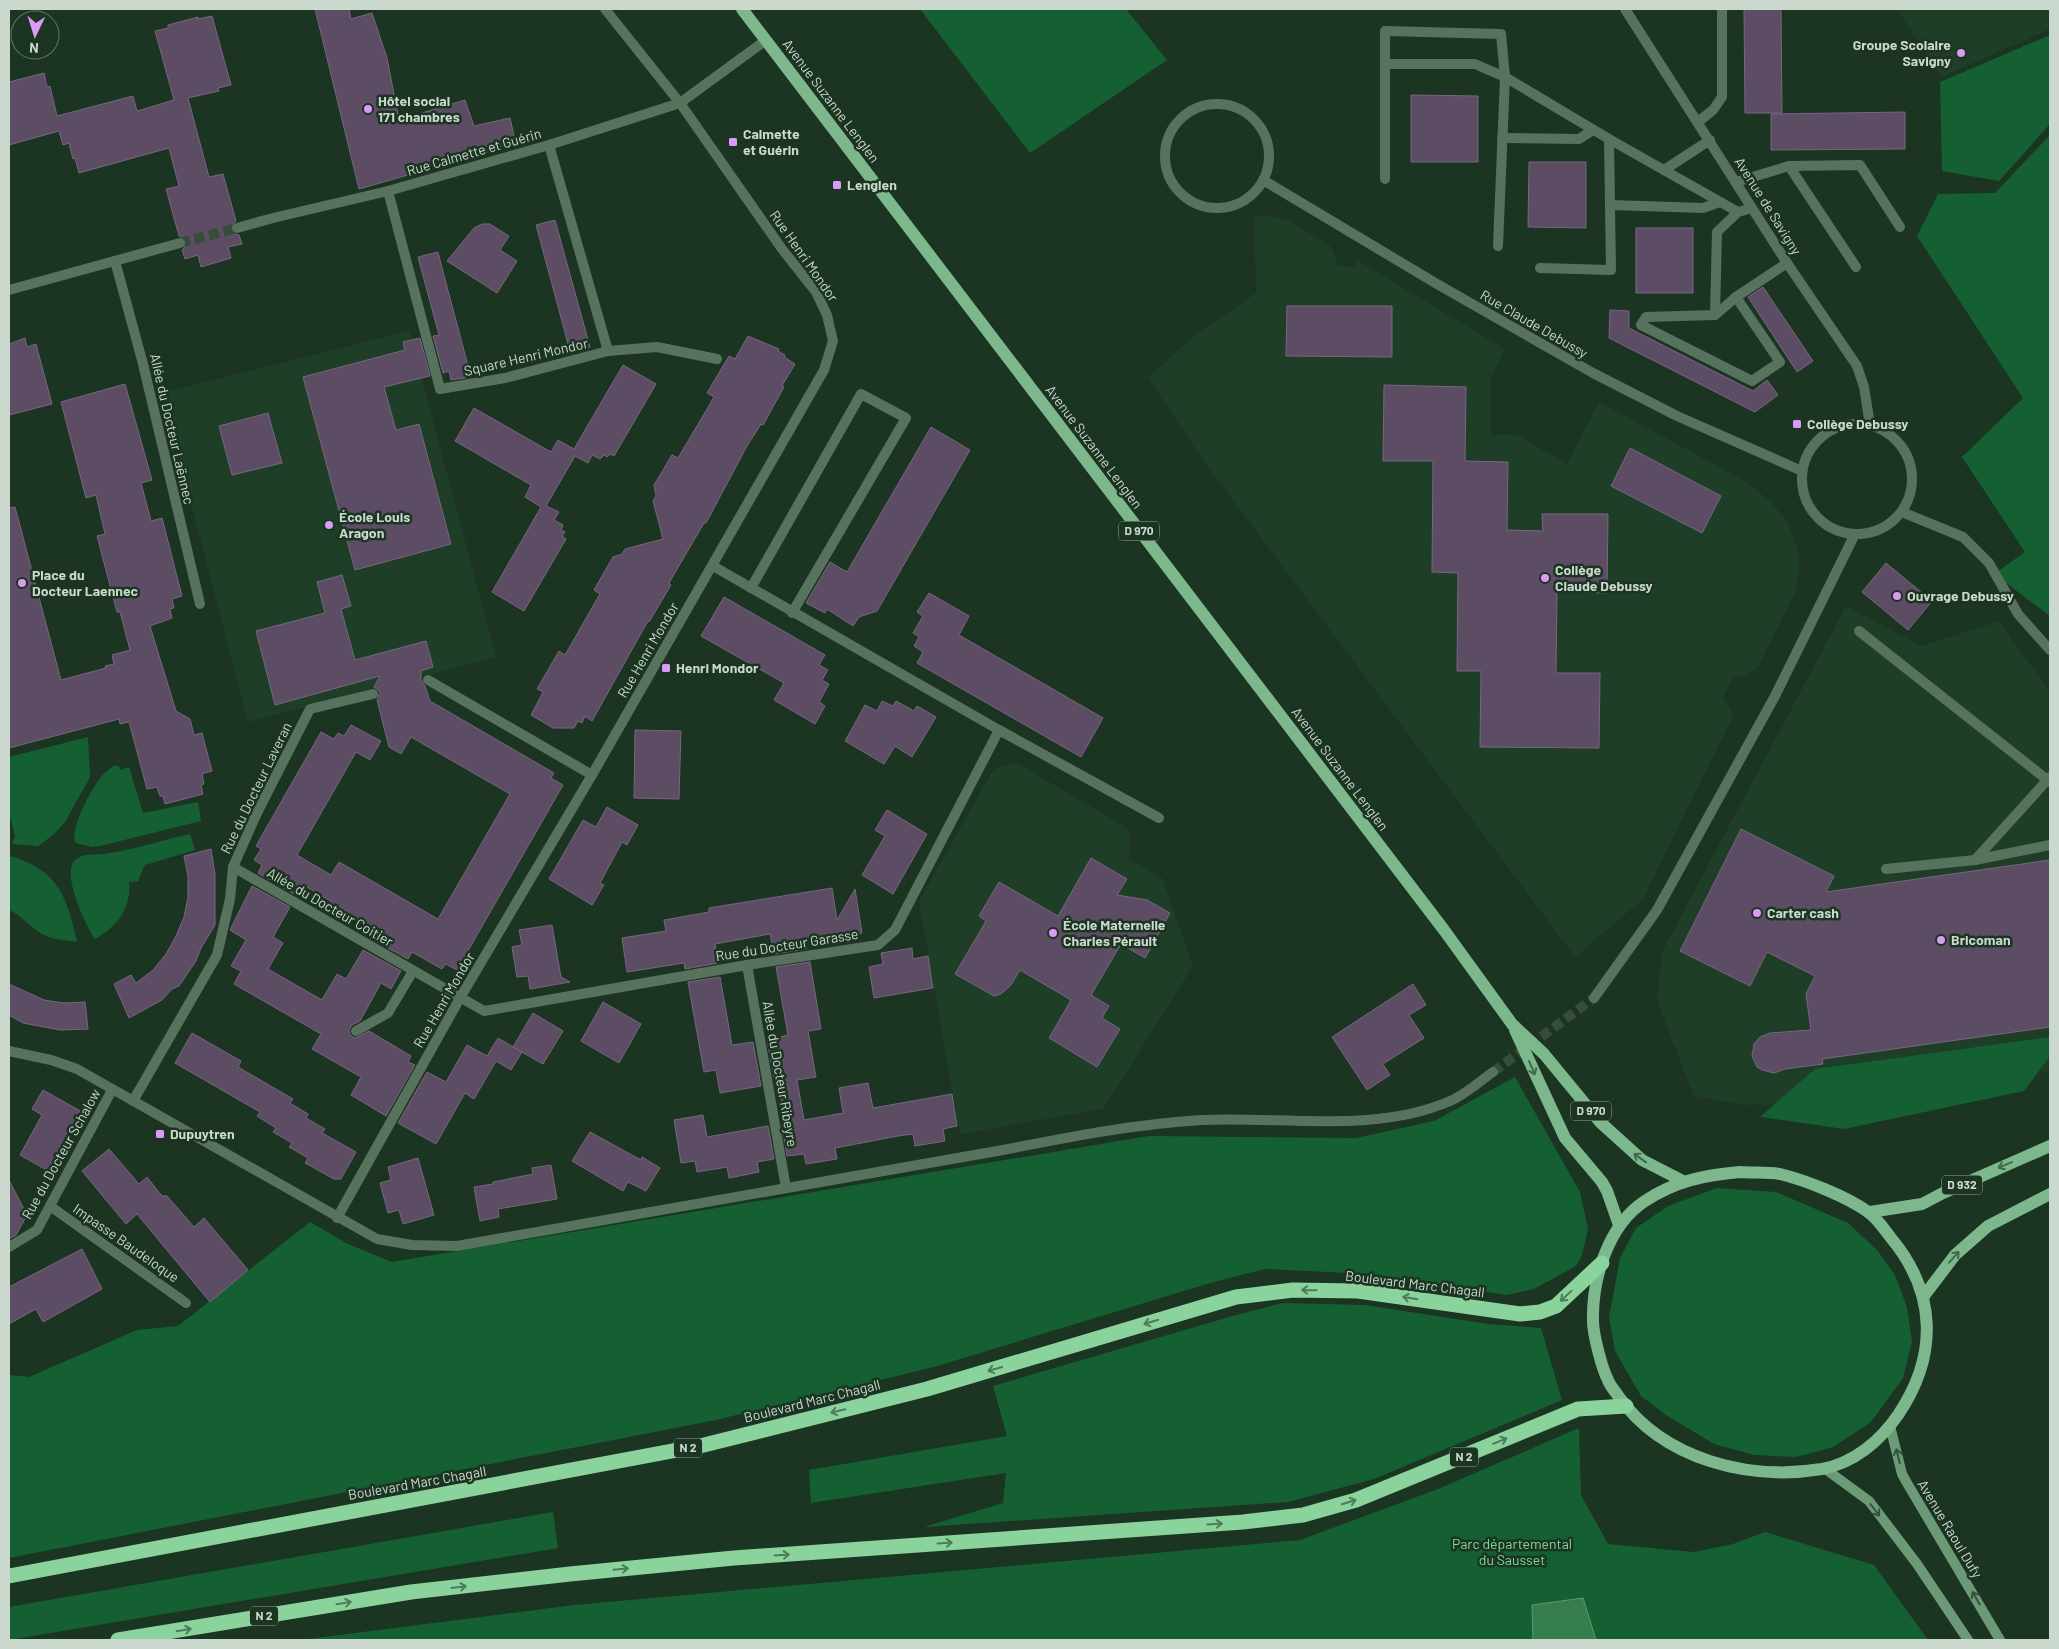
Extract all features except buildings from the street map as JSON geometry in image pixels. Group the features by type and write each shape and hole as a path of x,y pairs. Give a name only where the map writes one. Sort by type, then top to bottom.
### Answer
{"highway":[{"name":"Boulevard Marc Chagall","path":"9,1576 704,1445 927,1389 1236,1297 1293,1290 1358,1291 1520,1314 1540,1312 1556,1306 1602,1263"},
{"name":"N 2","path":"118,1640 411,1592 570,1574 734,1558 1224,1524 1302,1515 1372,1494 1578,1409 1626,1406"}],"main road":[{"name":"Avenue Suzanne Lenglen","path":"742,9 1444,930 1512,1024 1565,1138 1602,1182 1619,1225"},
{"name":"Avenue Suzanne Lenglen","path":"1512,1024 1544,1054 1600,1122 1633,1154 1654,1168 1683,1182"},
{"name":"D 932","path":"1870,1212 1922,1204 2050,1146"},
{"path":"1740,1172 1780,1174 1826,1190 1870,1212 1898,1246 1915,1273 1924,1296 1927,1312 1928,1339 1921,1370 1908,1399 1890,1426 1866,1449 1850,1460 1824,1468 1785,1473 1745,1470 1699,1458 1655,1434 1626,1406 1608,1380 1592,1324 1594,1294 1602,1263 1619,1225 1644,1201 1683,1182 1705,1175 1740,1172"},
{"path":"1924,1296 1955,1255 1988,1226 2050,1194"},
{"name":"Avenue Raoul Dufy","path":"1890,1426 1902,1474 2000,1640"},
{"path":"1824,1468 1869,1501 1917,1564 1968,1640"}],"street":[{"name":"Rue Henri Mondor","path":"338,1218 460,998 592,775 824,370 833,341 827,314 816,292 782,249 680,103 605,9"},
{"name":"Avenue de Savigny","path":"1625,9 1752,208 1857,366 1864,387 1870,425"},
{"path":"1698,122 1713,110 1722,97 1722,9"},
{"path":"1385,180 1385,31 1501,34 1505,77 1498,246"},
{"name":"Rue Calmette et Guérin","path":"238,228 388,191 549,145 680,103 766,40"},
{"path":"1385,64 1475,64 1505,77 1593,130 1738,212"},
{"path":"1214,104 1232,106 1248,114 1261,128 1268,144 1269,162 1264,180 1254,193 1241,202 1225,207 1208,207 1193,202 1180,193 1170,180 1165,164 1165,147 1170,132 1181,118 1196,108 1214,104"},
{"path":"1502,138 1579,139 1593,130"},
{"path":"1540,268 1611,270 1609,139"},
{"path":"1664,170 1710,140"},
{"name":"Square Henri Mondor","path":"388,191 440,389 505,378 608,351 549,145"},
{"path":"1736,182 1789,166 1860,165 1900,227"},
{"path":"1789,166 1856,268"},
{"name":"Rue Claude Debussy","path":"1264,180 1437,284 1593,373 1677,416 1802,471"},
{"path":"1611,205 1703,208 1720,202"},
{"path":"1715,315 1717,232 1738,212 1752,208"},
{"path":"9,290 180,243"},
{"name":"Allée du Docteur Laënnec","path":"115,261 143,364 200,604"},
{"path":"1736,297 1780,362 1752,382 1641,325 1646,317 1715,315 1736,297 1788,263"},
{"path":"608,351 657,347 717,359"},
{"path":"751,588 861,394 906,418 792,613"},
{"path":"1852,424 1870,425 1886,432 1900,444 1909,460 1912,477 1910,496 1902,512 1889,524 1872,532 1855,534 1837,530 1821,521 1809,507 1803,490 1802,471 1808,454 1819,439 1834,429 1852,424"},
{"path":"1902,512 1962,537 1989,563 2018,614 2050,650"},
{"path":"1594,998 1657,910 1775,696 1855,534"},
{"path":"713,566 998,730 1159,818"},
{"path":"1859,631 2049,779 1975,860"},
{"path":"428,680 592,775"},
{"name":"Rue du Docteur Laveran","path":"133,1101 217,955 230,899 233,867 257,813 310,709 373,694"},
{"name":"Rue du Docteur Garasse","path":"460,998 484,1011 747,965 878,945 895,930 998,730"},
{"path":"1886,868 1975,860 2050,845"},
{"name":"Allée du Docteur Coitier","path":"233,867 460,998"},
{"name":"Allée du Docteur Ribeyre","path":"747,965 786,1188"},
{"path":"356,1031 388,1014 413,971"},
{"path":"9,1051 52,1060 77,1069 377,1239 412,1245 457,1246 1092,1133 1200,1120 1255,1118 1358,1121 1404,1117 1451,1101 1494,1072"},
{"name":"Rue du Docteur Schalow","path":"9,1247 37,1230 112,1090"},
{"name":"Impasse Baudeloque","path":"50,1206 186,1303"}],"shaded area":[{"name":"Groupe Scolaire Savigny","path":"1897,9 2050,9 2050,29 1941,77"},
{"name":"Collège Claude Debussy","path":"1265,215 1290,221 1329,245 1335,254 1336,265 1356,267 1357,260 1505,349 1490,380 1490,435 1517,435 1567,464 1599,402 1747,482 1771,502 1786,520 1792,534 1798,550 1797,588 1759,666 1747,675 1734,677 1723,697 1732,712 1732,718 1643,899 1575,957 1200,456 1148,378 1188,341 1256,293 1254,216"},
{"name":"École Louis Aragon","path":"409,331 496,657 248,722 162,393"},
{"path":"1846,606 1921,646 1999,621 2050,692 2050,1071 1823,1102 1747,1105 1694,1096 1657,1001 1662,952"},
{"name":"École Maternelle Charles Pérault","path":"1015,762 1129,829 1129,859 1162,878 1193,966 1103,1109 960,1134 919,901 993,770"},
{"path":"1583,1598 1596,1640 1529,1640 1533,1639 1532,1605"}],"green space":[{"path":"920,9 1126,9 1167,60 1030,153"},
{"path":"2050,35 2050,124 1999,181 1942,171 1940,82"},
{"path":"2050,135 2050,616 1994,574 2025,552 1962,457 2023,398 1917,236 1938,194 1995,193"},
{"path":"88,737 90,777 65,822 53,835 38,846 12,844 15,836 9,812 9,757"},
{"path":"113,766 119,766 120,770 129,767 143,813 198,802 201,821 104,845 92,847 76,843 74,837 75,829 82,810 97,783"},
{"path":"190,834 195,850 145,865 138,881 129,882 128,900 121,915 110,929 95,939 76,900 71,876 71,867 75,860 85,855 115,852"},
{"path":"11,856 40,869 58,888 69,912 77,942 46,936 9,910 9,860"},
{"path":"2050,1037 2050,1056 2024,1091 1844,1129 1760,1117 1815,1069"},
{"path":"1515,1077 1580,1192 1588,1229 1582,1255 1576,1266 1534,1289 1507,1295 1369,1274 1265,1269 1210,1283 934,1367 716,1420 9,1558 9,1375 29,1377 137,1330 178,1326 310,1222 348,1244 392,1262 1149,1136 1356,1138 1434,1121"},
{"path":"1717,1188 1776,1192 1848,1223 1877,1250 1895,1275 1907,1307 1912,1342 1903,1378 1871,1422 1833,1447 1796,1457 1754,1455 1714,1444 1666,1415 1641,1396 1615,1351 1609,1317 1620,1258 1636,1228 1668,1206"},
{"path":"1283,1303 1365,1305 1488,1324 1541,1328 1562,1400 1374,1479 1288,1502 924,1527 1003,1503 1006,1473 811,1503 809,1470 1007,1436 993,1386"},
{"name":"Parc départemental du Sausset","path":"1579,1428 1581,1495 1608,1544 1694,1552 1733,1544 1765,1532 1874,1565 1928,1640 300,1640 574,1605 1300,1540 1438,1489"},
{"path":"553,1512 558,1548 9,1640 9,1607"}],"tunnel":[{"path":"180,243 237,228"},
{"path":"1493,1072 1594,998"}],"place":[{"name":"Groupe Scolaire Savigny","path":"1961,53"},
{"name":"Hôtel social 171 chambres","path":"368,109"},
{"name":"Calmette et Guérin","path":"733,142"},
{"name":"Lenglen","path":"837,185"},
{"name":"Collège Debussy","path":"1797,424"},
{"name":"École Louis Aragon","path":"329,525"},
{"name":"Collège Claude Debussy","path":"1545,578"},
{"name":"Place du Docteur Laennec","path":"22,583"},
{"name":"Ouvrage Debussy","path":"1897,596"},
{"name":"Henri Mondor","path":"666,668"},
{"name":"Carter cash","path":"1757,913"},
{"name":"École Maternelle Charles Pérault","path":"1053,933"},
{"name":"Bricoman","path":"1941,940"},
{"name":"Dupuytren","path":"160,1134"}]}
